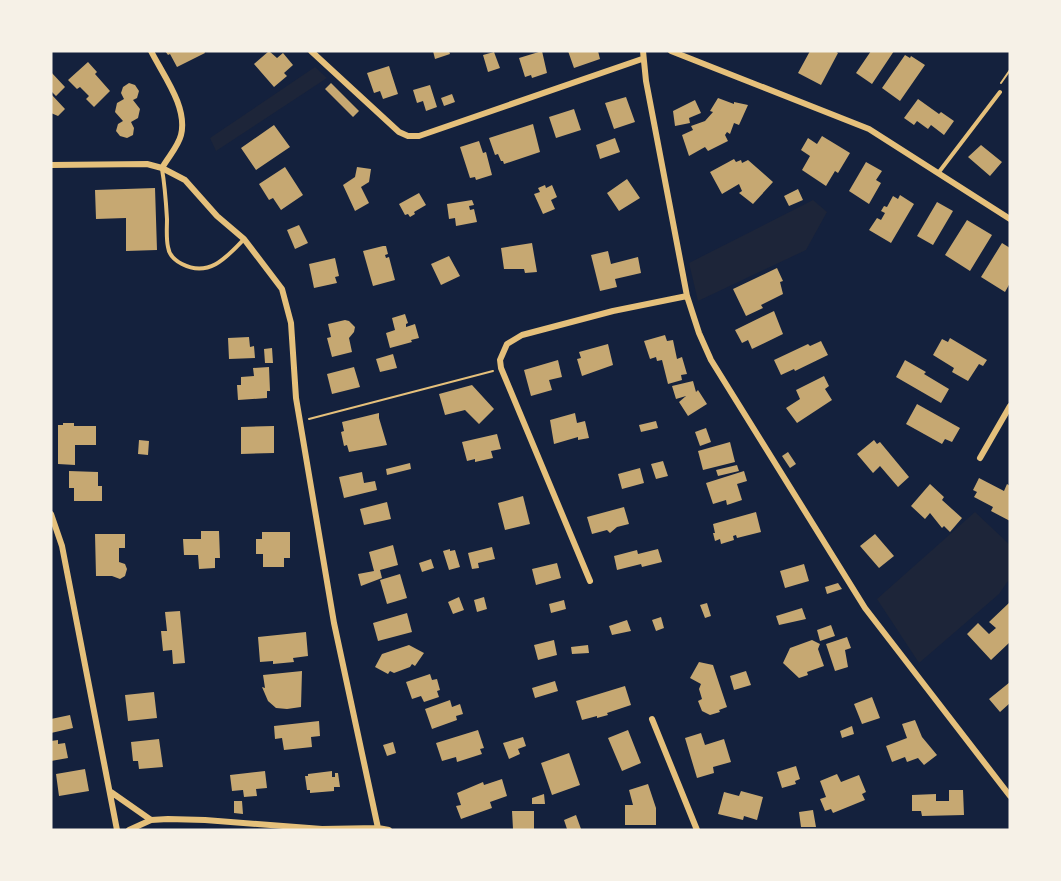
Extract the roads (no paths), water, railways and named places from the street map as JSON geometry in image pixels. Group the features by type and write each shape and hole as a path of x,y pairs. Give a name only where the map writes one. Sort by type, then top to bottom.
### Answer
{"street":[{"path":"151,51 179,106 182,118 177,146 162,168"},
{"path":"311,51 399,132 408,136 419,136 642,59"},
{"path":"643,51 642,59 687,296 711,360 865,608 1010,796"},
{"path":"671,51 869,129 1010,219"},
{"path":"51,165 147,164 162,168 185,180 217,216 244,239 276,281 288,308 300,421 334,623 378,828"},
{"path":"590,581 501,368 501,360 507,344 522,335 613,311 687,296"},
{"path":"980,458 1010,406"},
{"path":"51,514 62,546 117,830"},
{"path":"652,719 697,830"},
{"path":"111,792 151,820"},
{"path":"129,830 151,820 205,820 322,829 378,828 389,830"}],"lane":[{"path":"939,172 1000,92"},
{"path":"162,168 166,194 168,249 176,261 189,268 204,269 216,265 244,239"}]}
